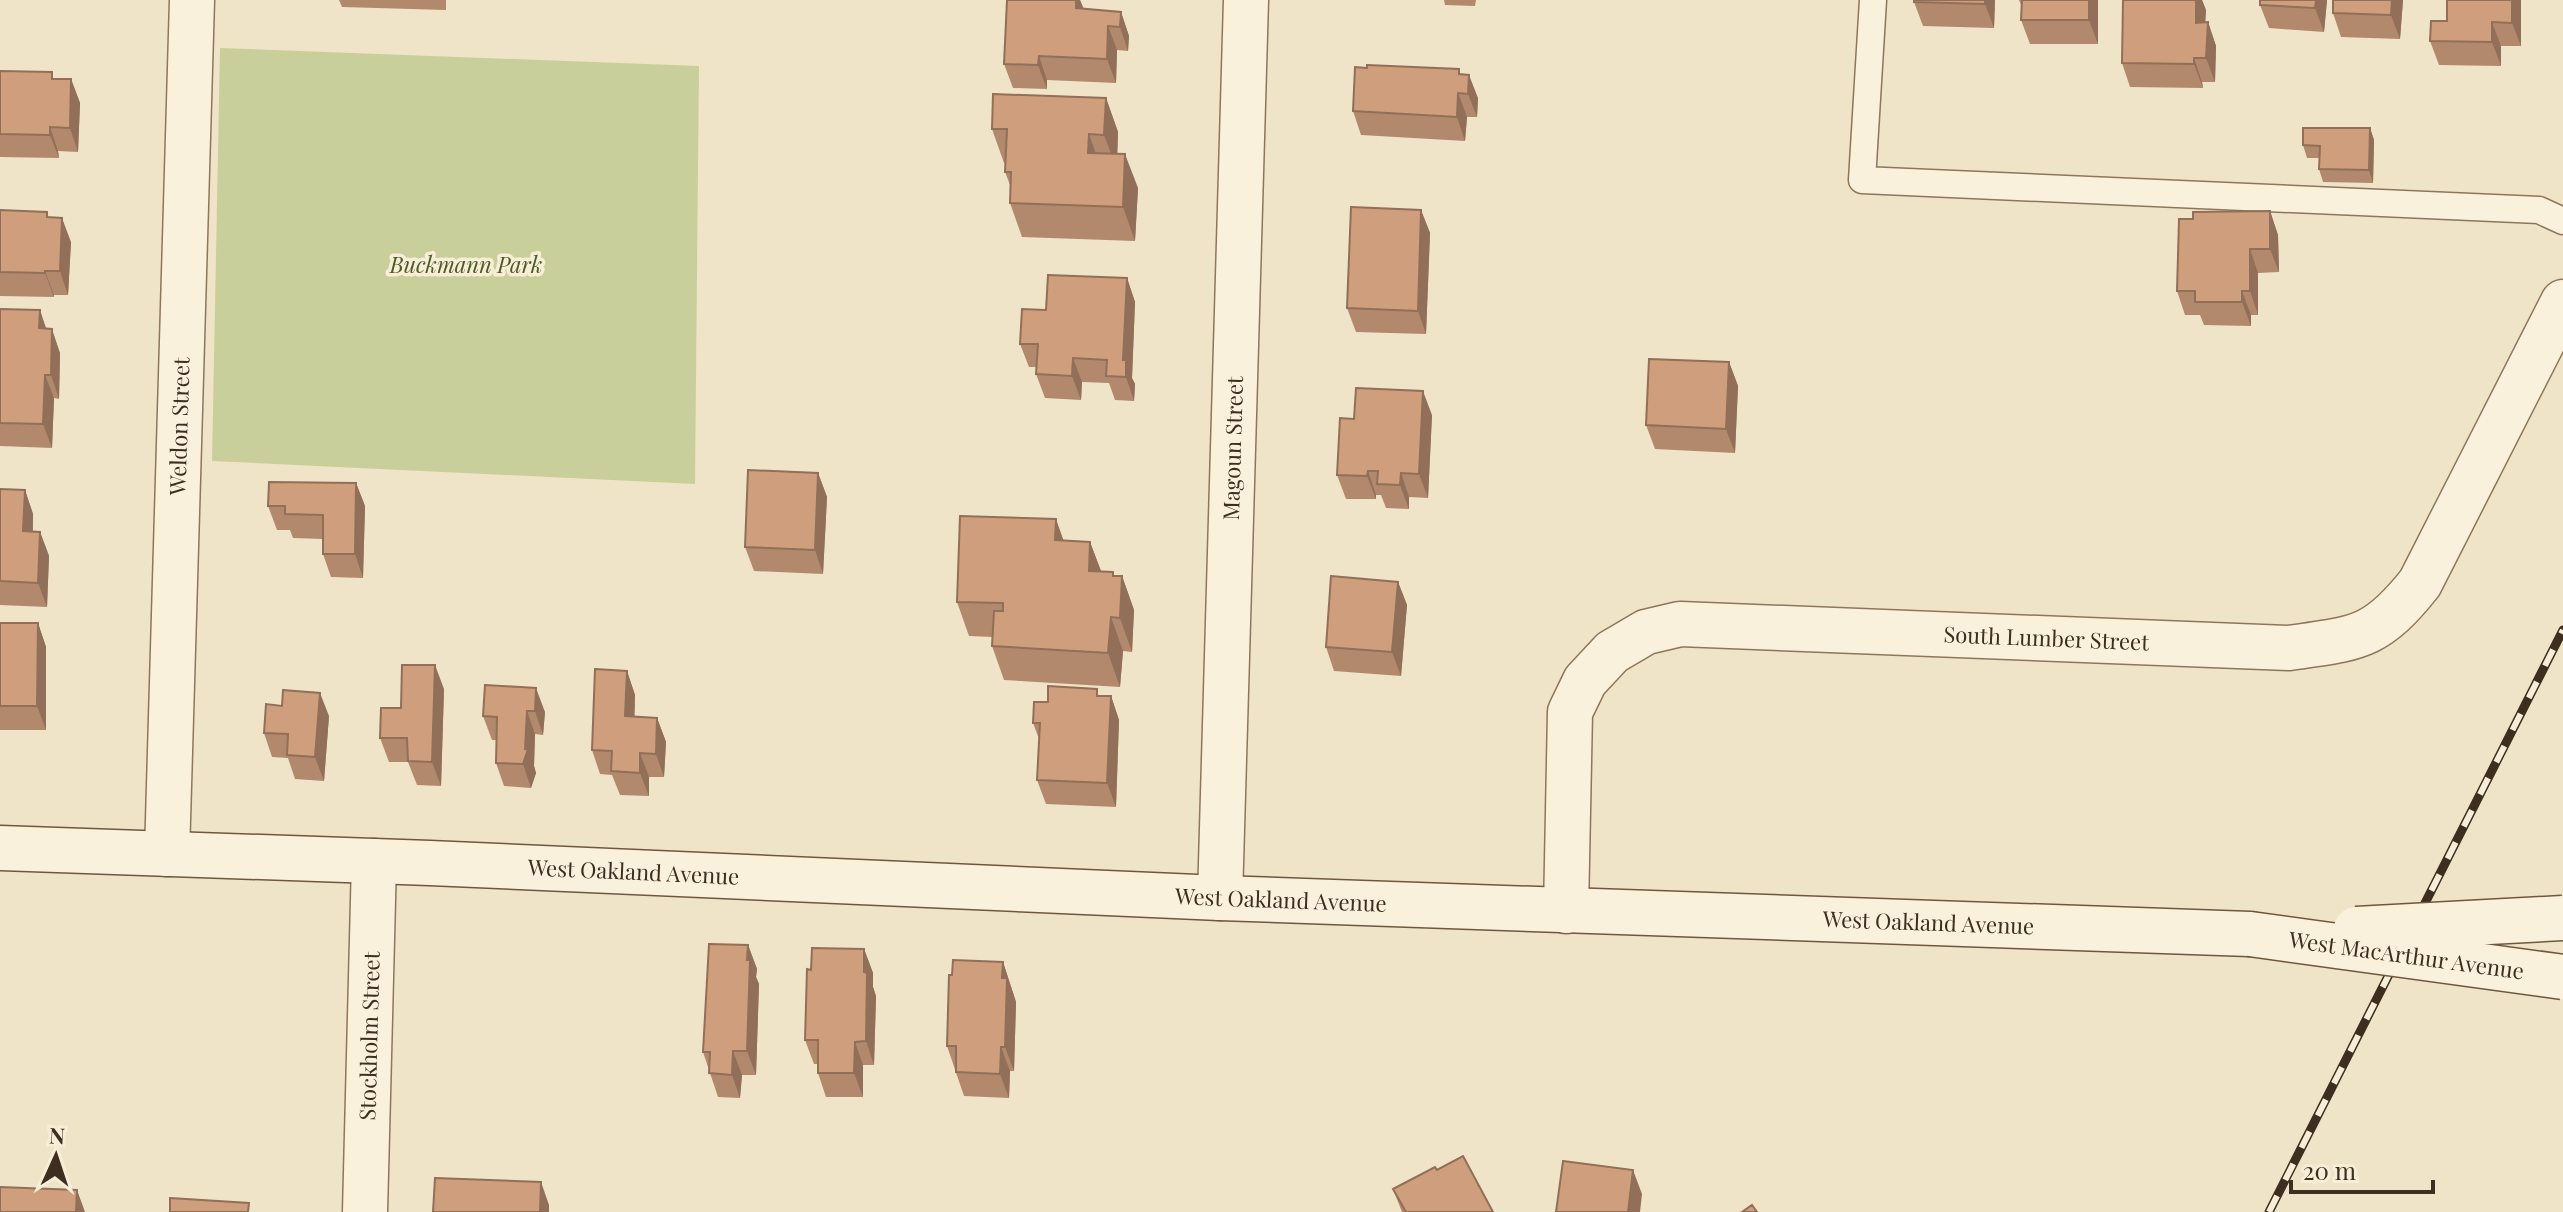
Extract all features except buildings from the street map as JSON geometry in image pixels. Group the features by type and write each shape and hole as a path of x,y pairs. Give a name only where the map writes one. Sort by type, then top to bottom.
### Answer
{"street":[{"name":"Weldon Street","path":"167,854 192,0"},
{"name":"Magoun Street","path":"1220,898 1246,0"},
{"name":"South Lumber Street","path":"1566,911 1570,712 1585,681 1612,652 1646,632 1680,624 2289,648 2356,638 2372,631 2400,608 2420,583 2563,302"},
{"name":"West Oakland Avenue","path":"0,848 1220,898 2250,934 2563,918"},
{"name":"Stockholm Street","path":"365,1212 374,861"},
{"name":"West MacArthur Avenue","path":"2250,934 2563,977"}],"lane":[{"path":"1873,0 1862,180 2539,210 2563,221"}],"green space":[{"name":"Buckmann Park","path":"220,48 699,66 695,484 212,461"}],"railway":[{"path":"2269,1212 2563,630"}]}
